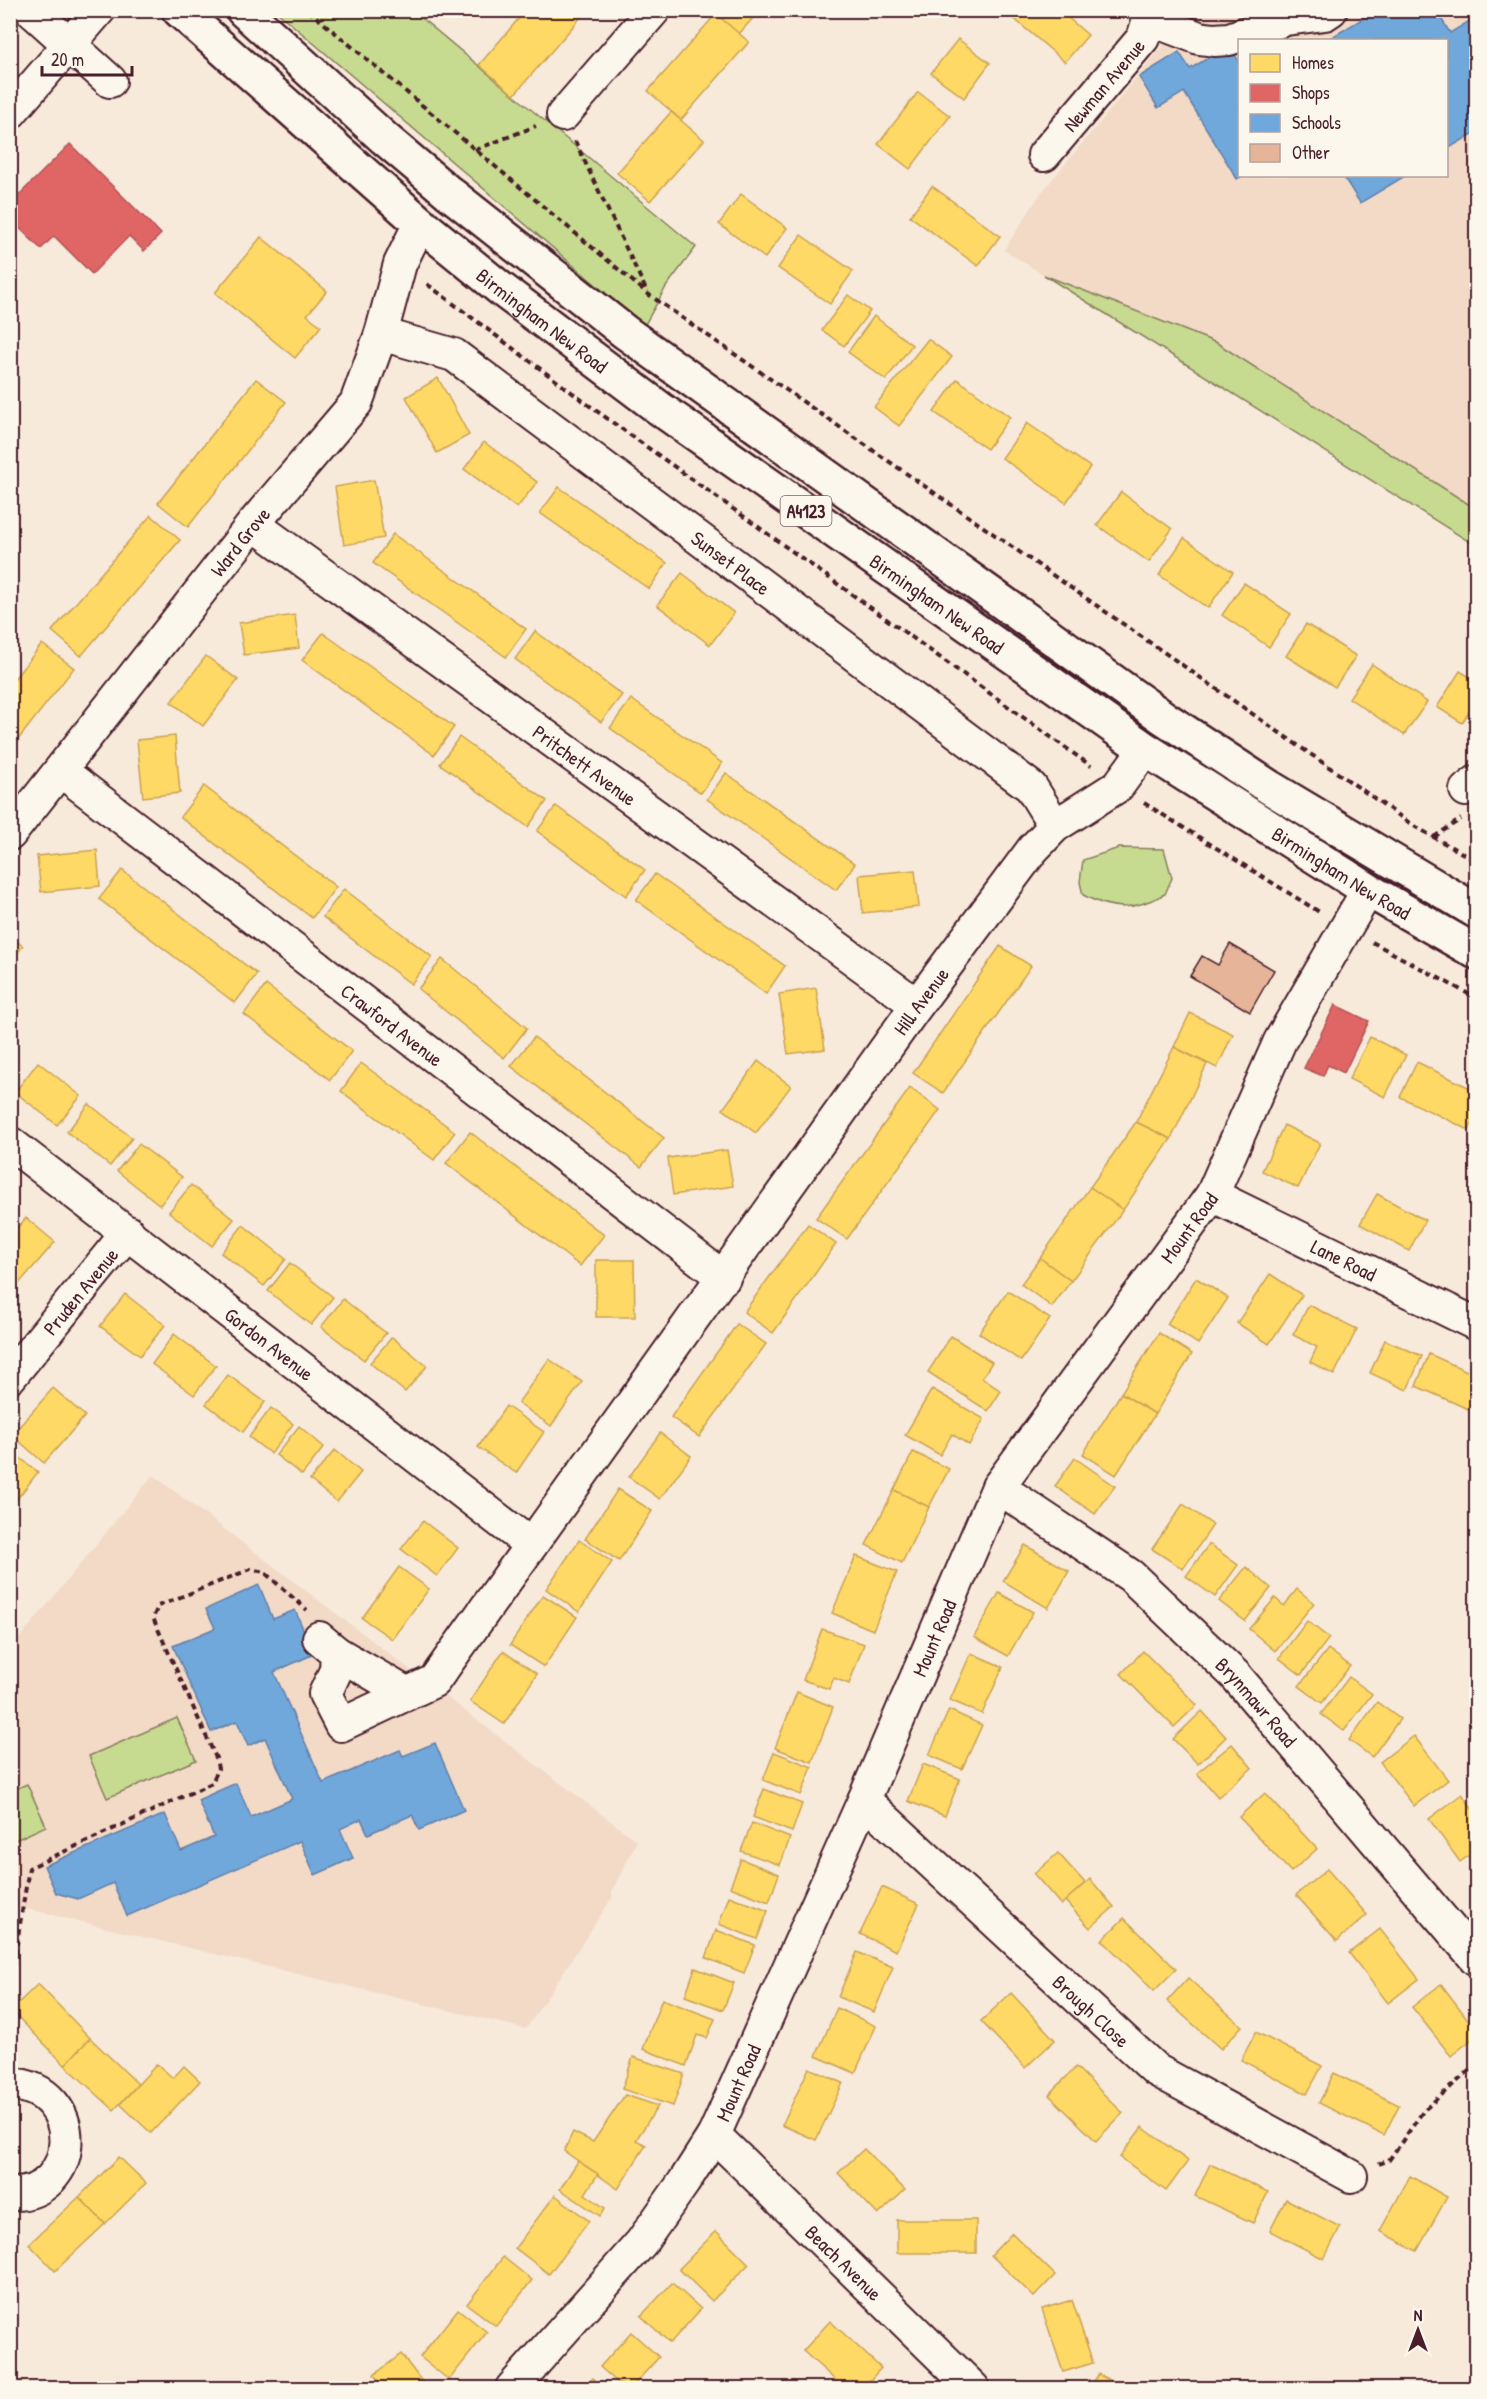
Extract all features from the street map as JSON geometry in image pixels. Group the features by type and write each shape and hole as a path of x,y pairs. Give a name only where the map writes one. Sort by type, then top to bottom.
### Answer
{"highway":[{"name":"Birmingham New Road","path":"179,10 420,223 501,289 659,408 1145,749 1368,890 1476,952"},
{"name":"Birmingham New Road","path":"243,10 384,138 448,192 625,332 1154,711 1269,787 1476,911"},
{"path":"420,223 448,192"},
{"path":"1368,890 1386,859"}],"street":[{"path":"31,10 69,47 110,81"},
{"path":"10,113 99,10"},
{"path":"563,115 654,10"},
{"path":"1147,15 1199,38 1214,40 1229,39 1286,18 1326,14 1331,10"},
{"name":"Newman Avenue","path":"1044,155 1143,38 1147,15"},
{"name":"Ward Grove","path":"10,834 253,524 356,403 381,334 400,264 420,223"},
{"name":"Sunset Place","path":"381,334 454,355 1031,787 1055,826"},
{"name":"Pritchett Avenue","path":"253,524 917,1005"},
{"name":"Hill Avenue","path":"406,1693 434,1681 917,1005 1033,849 1055,826 1118,786 1145,749"},
{"name":"Crawford Avenue","path":"61,771 724,1278"},
{"name":"Mount Road","path":"512,2388 641,2243 714,2135 864,1800 998,1487 1212,1195 1280,1041 1368,890"},
{"name":"Gordon Avenue","path":"10,1143 531,1545"},
{"name":"Lane Road","path":"1212,1195 1476,1324"},
{"name":"Pruden Avenue","path":"10,1377 128,1232"},
{"name":"Brynmawr Road","path":"998,1487 1131,1576 1235,1675 1476,1959"},
{"path":"328,1646 336,1670 325,1694 341,1725 364,1716 406,1693"},
{"path":"328,1646 406,1693"},
{"name":"Brough Close","path":"864,1800 1155,2070 1351,2176"},
{"path":"10,2084 25,2085 45,2094 59,2110 67,2131 66,2153 56,2172 40,2187 19,2194 10,2194"},
{"name":"Beach Avenue","path":"714,2135 973,2388"}],"path":[{"path":"308,10 648,294 1404,820 1476,861"},
{"path":"475,150 563,115 648,294"},
{"path":"400,264 594,409 1118,786 1346,928 1476,998"},
{"path":"1434,837 1470,795"},
{"path":"10,1986 29,1868 212,1783 218,1769 216,1758 153,1618 158,1606 251,1569 264,1572 309,1611 328,1646"},
{"path":"1351,2176 1389,2160 1424,2110 1476,2065"}],"shaded area":[{"path":"1192,11 1476,11 1476,546 1004,250 1041,193"},
{"path":"153,1475 637,1841 612,1891 612,1898 526,2029 11,1905 11,1649"}],"green space":[{"path":"276,11 413,11 696,247 666,287 644,326"},
{"path":"1044,275 1217,343 1476,509 1476,546"},
{"path":"1119,848 1164,849 1172,878 1165,894 1144,903 1124,907 1105,904 1083,895 1080,882 1083,860"},
{"path":"177,1718 196,1760 107,1798 89,1756"},
{"path":"27,1784 46,1826 11,1842 11,1791"}],"building: Homes":[{"path":"526,10 587,10 514,95 479,65"},
{"path":"712,10 760,10 739,34"},
{"path":"1059,10 1088,35 1065,62 1005,11"},
{"path":"716,14 749,42 681,120 648,91"},
{"path":"958,39 990,63 964,98 931,73"},
{"path":"918,92 950,116 910,169 878,144"},
{"path":"671,112 704,140 650,201 617,173"},
{"path":"932,186 1000,236 978,266 910,216"},
{"path":"741,194 787,228 765,258 719,224"},
{"path":"801,235 853,271 830,304 778,268"},
{"path":"261,237 327,291 307,315 321,326 295,358 215,293"},
{"path":"848,295 870,311 844,346 822,330"},
{"path":"874,316 912,345 886,380 848,352"},
{"path":"928,339 952,357 899,426 874,407"},
{"path":"438,378 469,435 437,453 406,397"},
{"path":"256,379 286,402 188,527 158,503"},
{"path":"957,379 1010,417 987,449 934,412"},
{"path":"1027,423 1090,467 1066,503 1002,458"},
{"path":"484,442 537,482 517,508 464,469"},
{"path":"374,480 384,538 344,545 335,487"},
{"path":"559,487 667,563 649,589 540,513"},
{"path":"1121,492 1172,529 1149,562 1097,525"},
{"path":"151,515 180,540 81,656 52,631"},
{"path":"393,534 526,629 506,657 373,563"},
{"path":"1184,538 1233,572 1208,608 1159,575"},
{"path":"682,573 734,613 710,645 657,605"},
{"path":"1244,583 1291,614 1269,647 1222,615"},
{"path":"295,615 299,648 244,655 239,623"},
{"path":"1306,624 1356,656 1335,687 1286,656"},
{"path":"535,631 622,695 601,722 515,659"},
{"path":"323,633 454,727 434,755 302,660"},
{"path":"42,644 74,668 10,750 10,684"},
{"path":"206,656 238,680 203,726 171,702"},
{"path":"1372,664 1427,702 1404,735 1349,698"},
{"path":"1460,671 1476,681 1476,701 1462,723 1437,707"},
{"path":"631,699 722,763 701,793 610,728"},
{"path":"175,736 180,793 143,797 137,740"},
{"path":"459,737 547,801 528,827 440,764"},
{"path":"726,773 855,864 836,890 707,799"},
{"path":"204,786 336,887 312,918 180,817"},
{"path":"556,806 645,870 626,896 537,831"},
{"path":"97,850 100,886 41,892 37,856"},
{"path":"122,870 257,974 235,1003 99,899"},
{"path":"915,870 919,907 863,913 859,875"},
{"path":"655,874 785,966 766,994 636,900"},
{"path":"344,889 432,957 411,984 323,917"},
{"path":"10,936 23,946 10,962"},
{"path":"1000,946 1031,966 943,1093 913,1073"},
{"path":"442,959 527,1028 504,1058 418,989"},
{"path":"266,985 352,1051 330,1080 244,1014"},
{"path":"816,988 825,1049 788,1054 779,994"},
{"path":"1190,1013 1233,1034 1217,1068 1174,1047"},
{"path":"534,1037 664,1138 641,1167 511,1066"},
{"path":"1370,1037 1406,1055 1385,1097 1349,1079"},
{"path":"1174,1047 1207,1064 1171,1139 1136,1122"},
{"path":"758,1061 791,1086 756,1133 723,1109"},
{"path":"38,1062 81,1096 57,1125 15,1092"},
{"path":"1417,1062 1476,1091 1476,1115 1469,1130 1400,1097"},
{"path":"361,1063 455,1132 434,1160 341,1091"},
{"path":"910,1088 940,1110 847,1239 816,1218"},
{"path":"89,1104 132,1138 110,1166 67,1132"},
{"path":"1136,1122 1171,1139 1123,1210 1090,1187"},
{"path":"1284,1125 1320,1143 1298,1188 1262,1171"},
{"path":"470,1132 604,1235 580,1266 446,1163"},
{"path":"139,1144 182,1177 160,1205 117,1171"},
{"path":"727,1150 733,1186 673,1195 668,1158"},
{"path":"191,1185 234,1219 212,1246 169,1212"},
{"path":"1090,1187 1123,1210 1071,1281 1040,1258"},
{"path":"1377,1194 1425,1220 1409,1251 1360,1224"},
{"path":"26,1218 55,1242 15,1288 10,1284 10,1236"},
{"path":"808,1224 836,1244 773,1333 744,1312"},
{"path":"243,1225 286,1259 264,1286 221,1253"},
{"path":"1040,1258 1071,1281 1052,1307 1021,1284"},
{"path":"596,1260 634,1260 635,1317 596,1317"},
{"path":"290,1263 333,1297 311,1325 268,1291"},
{"path":"1270,1274 1302,1295 1269,1344 1237,1323"},
{"path":"1196,1278 1228,1298 1198,1344 1167,1324"},
{"path":"1008,1291 1050,1319 1021,1361 979,1333"},
{"path":"125,1294 165,1325 140,1356 100,1326"},
{"path":"343,1299 386,1333 364,1360 321,1327"},
{"path":"1309,1305 1357,1329 1334,1375 1310,1362 1317,1347 1293,1335"},
{"path":"737,1324 766,1344 699,1437 671,1417"},
{"path":"1159,1333 1192,1354 1155,1414 1121,1393"},
{"path":"174,1334 216,1366 194,1395 152,1364"},
{"path":"951,1336 992,1362 982,1378 1001,1391 988,1411 928,1372"},
{"path":"392,1337 427,1366 405,1392 370,1363"},
{"path":"1385,1340 1422,1356 1407,1390 1370,1373"},
{"path":"1429,1354 1476,1375 1476,1389 1468,1409 1416,1386"},
{"path":"549,1359 582,1382 551,1426 518,1403"},
{"path":"228,1375 265,1402 243,1432 206,1404"},
{"path":"53,1388 85,1416 44,1463 12,1435"},
{"path":"932,1389 984,1419 969,1445 952,1434 940,1455 905,1435"},
{"path":"1121,1393 1155,1414 1116,1475 1083,1454"},
{"path":"506,1406 544,1432 516,1473 478,1447"},
{"path":"271,1408 293,1424 271,1454 249,1437"},
{"path":"299,1426 324,1447 302,1475 276,1455"},
{"path":"660,1433 691,1456 660,1499 629,1477"},
{"path":"10,1450 38,1472 10,1508"},
{"path":"335,1450 361,1472 337,1502 310,1480"},
{"path":"913,1452 949,1469 929,1507 894,1490"},
{"path":"1075,1458 1115,1486 1095,1514 1055,1486"},
{"path":"618,1489 652,1511 619,1561 585,1539"},
{"path":"894,1490 929,1507 902,1563 866,1545"},
{"path":"1183,1504 1213,1525 1183,1569 1152,1549"},
{"path":"423,1521 458,1548 437,1576 401,1549"},
{"path":"579,1540 612,1562 579,1612 546,1589"},
{"path":"1209,1544 1238,1565 1215,1597 1186,1576"},
{"path":"1025,1545 1069,1571 1048,1608 1003,1581"},
{"path":"856,1556 897,1572 873,1630 832,1613"},
{"path":"399,1567 429,1589 392,1639 362,1618"},
{"path":"1246,1567 1271,1588 1245,1621 1219,1601"},
{"path":"1297,1589 1314,1603 1275,1651 1249,1629 1275,1598 1284,1606"},
{"path":"999,1593 1033,1612 1008,1656 974,1637"},
{"path":"543,1595 577,1617 544,1667 510,1645"},
{"path":"1307,1621 1329,1638 1301,1675 1279,1658"},
{"path":"822,1629 864,1644 849,1684 834,1678 829,1689 803,1680"},
{"path":"1328,1649 1350,1666 1322,1703 1299,1686"},
{"path":"503,1651 537,1674 504,1724 470,1701"},
{"path":"1143,1651 1197,1705 1174,1727 1121,1674"},
{"path":"971,1653 1003,1667 982,1714 950,1700"},
{"path":"1349,1677 1372,1694 1344,1731 1321,1714"},
{"path":"797,1692 833,1707 812,1762 775,1748"},
{"path":"1377,1702 1400,1719 1372,1757 1349,1740"},
{"path":"949,1710 982,1725 962,1769 929,1755"},
{"path":"1202,1711 1226,1737 1198,1764 1173,1739"},
{"path":"1414,1736 1448,1780 1414,1806 1380,1762"},
{"path":"1232,1744 1252,1768 1218,1797 1197,1773"},
{"path":"774,1752 812,1767 801,1795 763,1780"},
{"path":"923,1764 960,1779 945,1816 908,1801"},
{"path":"764,1789 802,1804 792,1832 753,1817"},
{"path":"1265,1793 1317,1849 1291,1872 1239,1817"},
{"path":"1462,1794 1476,1814 1476,1850 1460,1862 1429,1819"},
{"path":"752,1823 790,1838 780,1865 741,1851"},
{"path":"1058,1853 1085,1883 1061,1905 1034,1874"},
{"path":"741,1859 779,1874 769,1902 730,1887"},
{"path":"1327,1869 1367,1915 1337,1941 1296,1895"},
{"path":"1090,1879 1114,1907 1090,1928 1065,1901"},
{"path":"882,1887 919,1904 896,1951 860,1934"},
{"path":"729,1896 768,1911 757,1939 719,1924"},
{"path":"1124,1918 1176,1969 1154,1991 1102,1940"},
{"path":"1380,1929 1419,1979 1388,2003 1349,1953"},
{"path":"716,1930 755,1945 744,1973 706,1958"},
{"path":"857,1952 893,1967 874,2012 838,1997"},
{"path":"695,1968 734,1983 723,2010 685,1996"},
{"path":"1188,1978 1242,2026 1221,2049 1167,2001"},
{"path":"38,1984 90,2038 65,2065 11,2010"},
{"path":"1441,1984 1476,2030 1476,2036 1451,2056 1412,2007"},
{"path":"1011,1993 1055,2040 1025,2068 981,2021"},
{"path":"662,1999 715,2019 707,2038 697,2035 686,2066 643,2049"},
{"path":"837,2008 876,2026 855,2073 816,2056"},
{"path":"1256,2032 1322,2066 1307,2094 1241,2060"},
{"path":"90,2038 138,2084 114,2110 65,2065"},
{"path":"633,2057 684,2074 673,2106 622,2089"},
{"path":"157,2064 173,2078 184,2066 200,2081 151,2133 120,2104"},
{"path":"1076,2067 1123,2113 1096,2141 1049,2095"},
{"path":"809,2068 843,2083 816,2140 782,2125"},
{"path":"1334,2073 1399,2105 1384,2135 1319,2103"},
{"path":"625,2095 658,2106 636,2140 646,2145 618,2189 564,2151 573,2132 593,2142"},
{"path":"1142,2127 1188,2161 1166,2191 1120,2157"},
{"path":"864,2149 905,2190 878,2215 838,2173"},
{"path":"119,2157 146,2183 105,2224 79,2197"},
{"path":"578,2161 598,2174 585,2194 605,2208 600,2216 560,2189"},
{"path":"1210,2164 1268,2192 1253,2223 1195,2196"},
{"path":"1410,2176 1447,2197 1417,2251 1380,2231"},
{"path":"555,2195 589,2221 549,2274 515,2248"},
{"path":"79,2197 105,2224 55,2271 29,2244"},
{"path":"1286,2199 1340,2227 1324,2259 1270,2231"},
{"path":"897,2220 976,2220 976,2253 897,2253"},
{"path":"716,2231 749,2264 712,2301 679,2269"},
{"path":"1012,2233 1055,2275 1034,2297 991,2255"},
{"path":"503,2257 532,2280 496,2326 467,2304"},
{"path":"10,2263 17,2269 10,2275"},
{"path":"672,2283 701,2309 670,2343 641,2316"},
{"path":"1072,2300 1093,2363 1063,2372 1042,2309"},
{"path":"458,2309 487,2332 449,2380 420,2357"},
{"path":"830,2321 881,2368 863,2388 844,2388 803,2351"},
{"path":"631,2332 659,2357 631,2388 624,2388 600,2367"},
{"path":"401,2354 427,2388 384,2388 374,2375"},
{"path":"1098,2374 1124,2388 1090,2388"},
{"path":"593,2378 603,2388 583,2388"},
{"path":"370,2383 374,2388 362,2388"}],"building: Shops":[{"path":"70,144 161,234 144,251 129,236 92,274 54,236 41,249 10,219 10,204"},
{"path":"1335,1005 1369,1021 1344,1073 1328,1065 1323,1076 1304,1068"}],"building: Schools":[{"path":"1370,10 1436,10 1450,33 1476,17 1476,132 1448,149 1448,39 1329,39 1372,13"},
{"path":"1229,45 1238,60 1238,177 1240,177 1237,179 1184,92 1158,108 1139,77 1179,52 1190,69"},
{"path":"1344,177 1403,177 1360,203"},
{"path":"259,1585 273,1619 295,1610 314,1654 274,1672 323,1783 400,1750 403,1756 435,1743 464,1810 419,1830 412,1815 368,1834 361,1819 340,1829 353,1858 315,1875 300,1841 127,1916 113,1883 78,1899 56,1893 44,1866 165,1814 181,1851 214,1837 198,1800 236,1783 251,1817 292,1799 265,1738 248,1746 237,1721 211,1732 173,1646 215,1628 206,1609"}],"building: Other":[{"path":"1230,944 1274,970 1250,1012 1190,976 1202,956 1218,965"}]}
